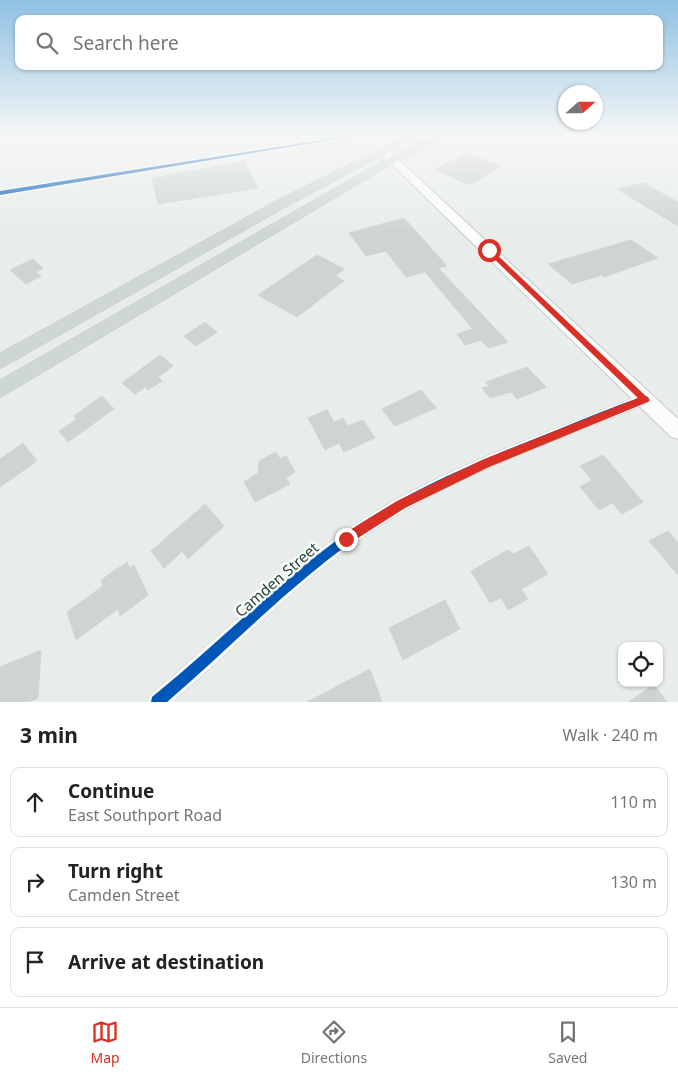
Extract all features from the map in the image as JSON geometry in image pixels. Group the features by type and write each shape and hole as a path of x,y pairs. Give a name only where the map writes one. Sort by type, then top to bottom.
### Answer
{"main road":[{"path":"0,362 279,205 359,168"},
{"path":"0,390 365,168"},
{"path":"402,168 678,431"}],"street":[{"path":"0,193 156,168"},
{"name":"Camden Street","path":"157,702 306,571 377,519 423,493 485,464 645,400"}],"building":[{"path":"208,168 248,168 258,188 158,204 152,178"},
{"path":"439,168 498,168 470,185 435,170"},
{"path":"644,183 678,202 678,226 617,189"},
{"path":"404,218 447,266 438,268 508,342 489,348 481,340 465,345 457,334 473,329 425,272 406,277 386,251 366,256 349,233"},
{"path":"631,240 658,258 604,277 602,275 572,284 548,264"},
{"path":"317,255 344,269 335,276 344,281 297,317 258,295"},
{"path":"33,259 43,268 36,272 41,276 26,284 10,270"},
{"path":"205,322 217,332 196,346 184,336"},
{"path":"160,355 173,366 158,377 162,381 148,390 145,387 135,394 122,383"},
{"path":"527,367 546,387 517,399 511,392 490,398 482,388 489,386 486,382"},
{"path":"421,390 436,408 395,426 382,409"},
{"path":"102,396 114,409 68,442 59,431 77,419 74,416"},
{"path":"327,410 334,422 343,418 348,426 363,420 375,438 344,452 339,443 325,450 308,418"},
{"path":"23,443 37,461 0,487 0,459"},
{"path":"276,452 280,459 286,456 295,472 286,478 290,484 255,502 244,482 258,473 259,461"},
{"path":"603,455 643,502 622,514 612,503 599,510 580,487 592,480 580,466"},
{"path":"205,504 224,526 188,559 182,551 164,568 151,551"},
{"path":"668,531 678,543 678,575 649,541"},
{"path":"529,546 548,574 521,589 528,599 508,610 501,598 490,603 471,571 508,550 513,554"},
{"path":"127,562 130,568 134,565 148,595 120,616 118,609 76,640 67,612 103,586 101,580"},
{"path":"445,600 460,629 403,660 389,628"},
{"path":"41,650 38,698 28,702 0,702 0,667"},
{"path":"370,669 382,702 307,702"},
{"path":"651,687 656,687 667,702 628,702"}],"cycle path":[{"path":"0,193 156,168"},
{"path":"157,702 314,565 369,524 401,504 469,470 645,399"}],"route":[{"path":"346,539 369,523 423,493 485,464 645,400 489,250"}]}
